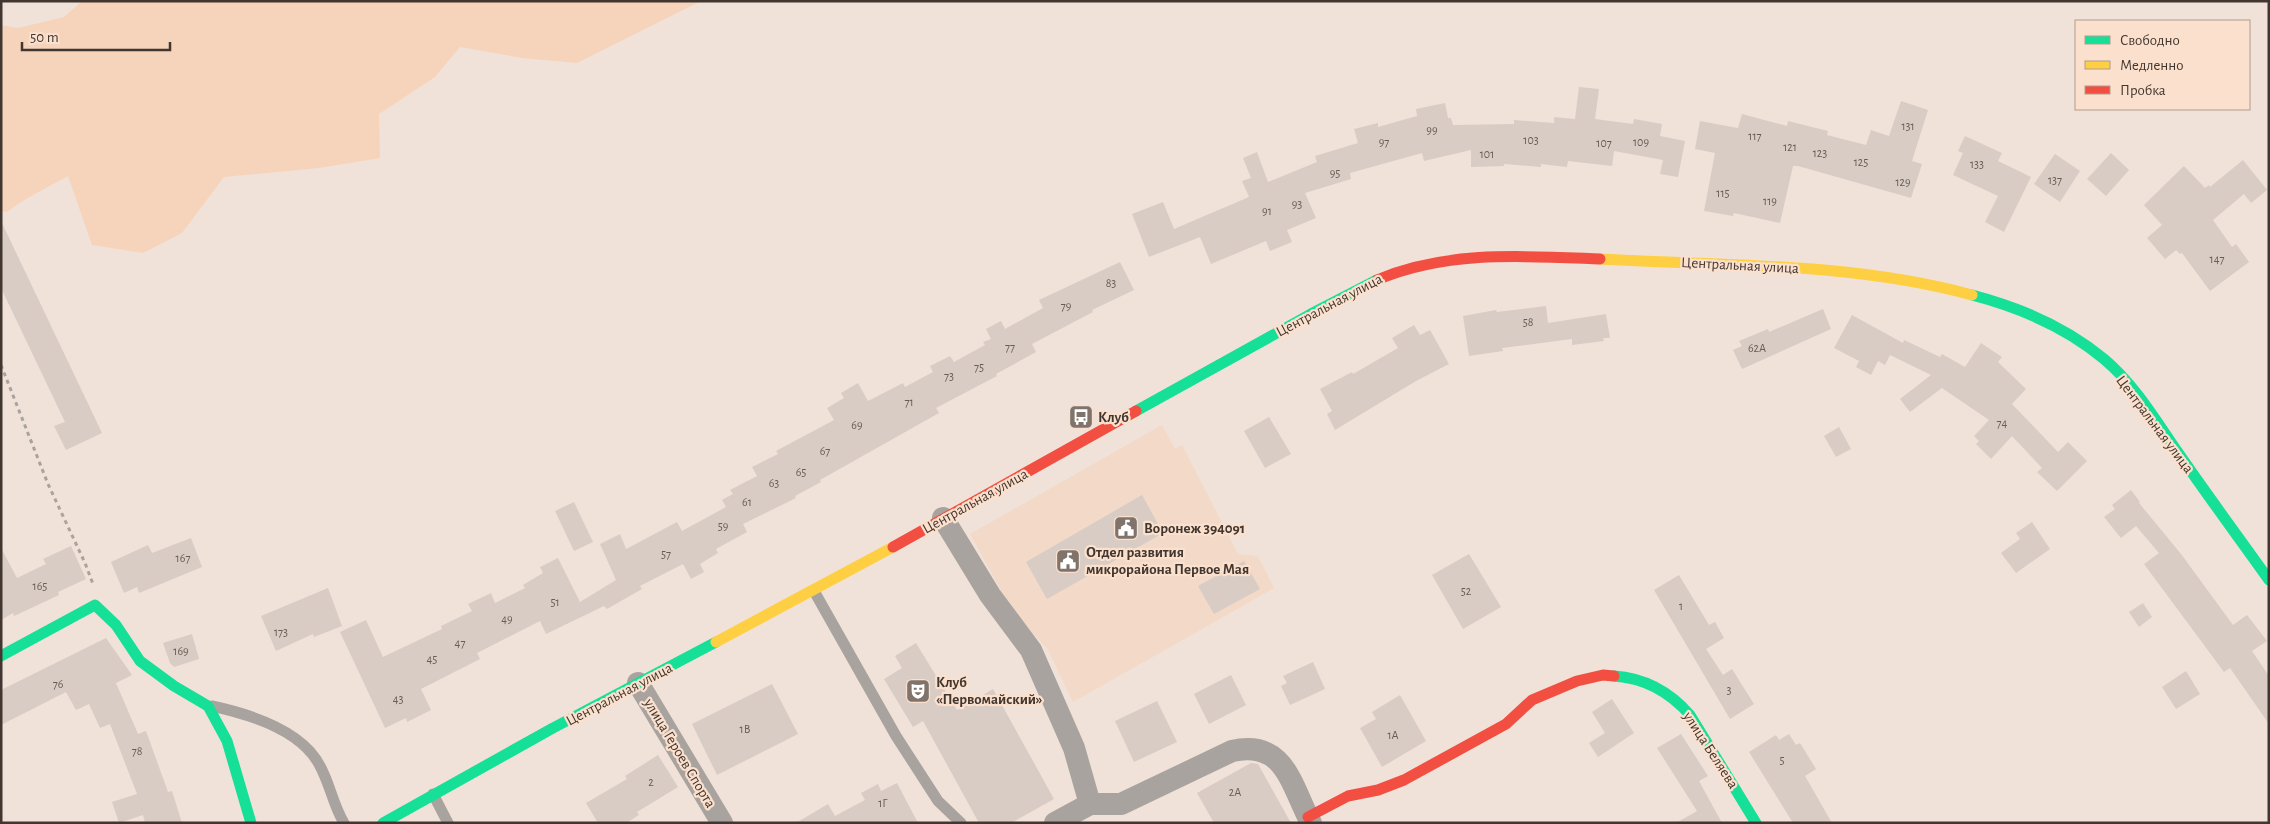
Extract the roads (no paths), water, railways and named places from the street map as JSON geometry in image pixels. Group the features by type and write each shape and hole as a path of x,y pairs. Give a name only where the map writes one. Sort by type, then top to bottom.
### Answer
{"street":[{"name":"Центральная улица","path":"383,823 638,683 814,591 1384,275 1436,262 1492,257 1561,257 1796,267 1872,275 1959,290 2028,314 2061,330 2093,351 2124,380 2150,412 2269,580"},
{"path":"943,518 990,595 1030,650 1074,748 1090,804"},
{"path":"1,656 94,605 116,625 140,660 174,686 208,706 227,740 251,823"},
{"name":"улица Беляева","path":"1310,820 1348,796 1378,790 1404,780 1506,724 1532,700 1586,679 1603,675 1628,677 1656,686 1677,700 1690,715 1756,823"},
{"name":"улица Героев Спорта","path":"638,683 722,823"},
{"path":"1055,823 1090,804 1122,804 1232,751 1247,748 1260,749 1273,755 1284,767 1310,820"}],"lane":[{"path":"814,591 896,736 938,801 961,823"},
{"path":"208,706 235,711 291,734 308,747 320,765 344,823"},
{"path":"433,794 448,823"}],"place":[{"name":"Клуб","path":"1081,417"},
{"name":"Воронеж 394091","path":"1126,528"},
{"name":"Отдел развития микрорайона Первое Мая","path":"1068,561"},
{"name":"Клуб «Первомайский»","path":"918,691"}]}
